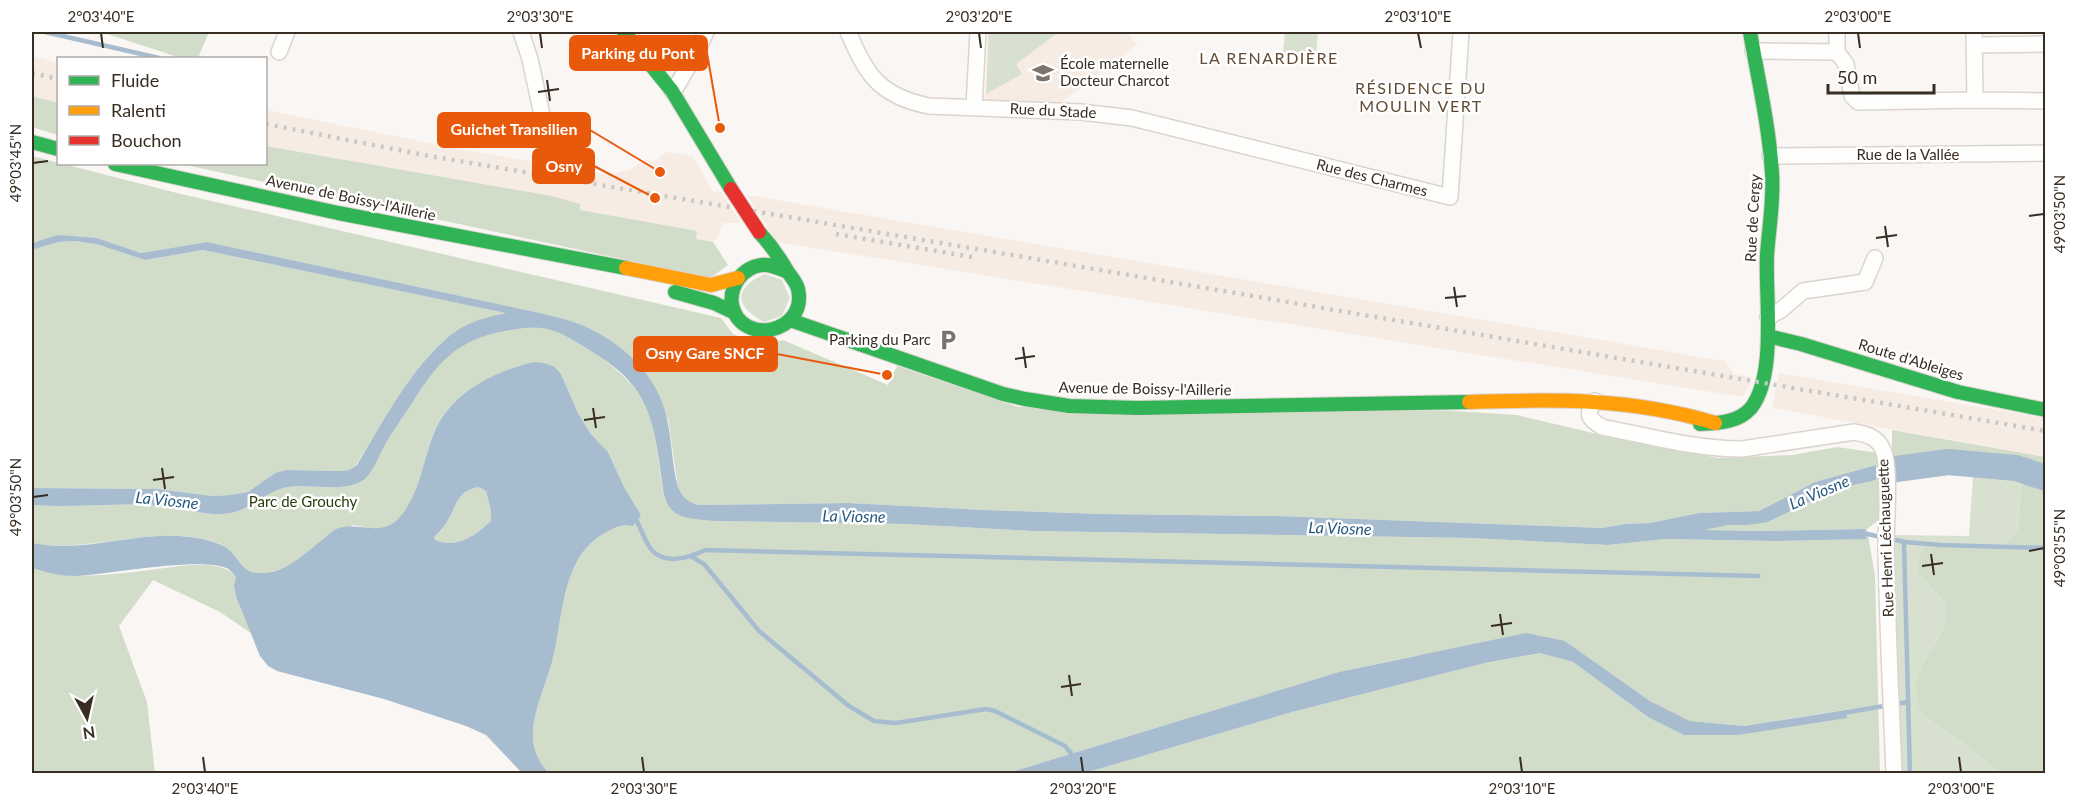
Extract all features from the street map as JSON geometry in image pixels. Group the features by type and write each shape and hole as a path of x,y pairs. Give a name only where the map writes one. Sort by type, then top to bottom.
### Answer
{"main road":[{"path":"476,241 710,301 727,307 748,326 766,331 783,326 790,320 799,304 794,279 779,255 759,232 672,91 624,32"},
{"name":"Rue de Cergy","path":"1750,32 1772,172 1767,266 1768,336"},
{"path":"32,142 57,149"},
{"name":"Avenue de Boissy-l'Aillerie","path":"119,165 184,181 476,241"},
{"path":"759,232 760,264"},
{"path":"476,241 530,249 711,285 738,278 751,267 760,264 775,265 788,272"},
{"path":"735,313 732,295 738,278"},
{"name":"Avenue de Boissy-l'Aillerie","path":"790,320 1003,394 1038,402 1153,408 1477,402 1592,407 1631,417 1679,424 1715,423 1737,419 1752,407 1762,382 1768,336"},
{"name":"Route d'Ableiges","path":"1768,336 1966,394 2046,410"},
{"name":"Avenue de Boissy-l'Aillerie","path":"1592,407 1616,402 1686,413 1715,423"}],"street":[{"path":"279,52 287,32"},
{"path":"521,32 530,59 542,115"},
{"path":"672,91 697,52 706,32"},
{"name":"Rue du Stade","path":"848,32 867,71 888,90 912,103 929,106 1081,112 1132,118"},
{"path":"974,107 978,32"},
{"name":"Rue des Charmes","path":"1132,118 1450,197 1461,32"},
{"path":"1838,32 1837,52 1846,64 1852,96 1858,102 2046,101"},
{"path":"1975,100 1974,38 2046,44"},
{"path":"1753,51 1837,52"},
{"name":"Rue de la Vallée","path":"1770,156 2046,153"},
{"path":"1768,317 1781,310 1803,291 1865,282 1875,258"},
{"path":"1616,402 1631,417 1638,434"},
{"name":"Rue Henri Léchauguette","path":"1592,407 1593,421 1602,427 1728,449 1762,447 1836,433 1854,432 1866,434 1882,447 1886,456 1887,470 1886,547 1894,774"}],"shaded area":[{"name":"École maternelle Docteur Charcot","path":"988,32 1127,32 1137,45 1059,104 985,101"},
{"path":"32,56 57,63 57,103 32,96"},
{"path":"267,110 455,148 610,175 632,169 643,160 655,161 666,152 693,156 713,191 721,192 740,221 723,223 713,242 695,239 696,231 579,210 580,204 552,196 267,146"},
{"path":"747,195 1724,361 1734,374 1753,378 1743,397 777,242"},
{"path":"1779,373 2045,418 2045,457 1772,408"}],"green space":[{"path":"101,32 209,32 198,57 178,57"},
{"path":"989,32 1059,32 1016,64 1022,74 986,94"},
{"path":"1285,32 1318,32 1316,57 1283,53"},
{"path":"32,96 57,103 57,135 32,127"},
{"path":"267,146 552,196 580,204 580,210 697,231 696,239 713,242 728,265 710,278 186,165 267,165"},
{"name":"Parc de Grouchy","path":"32,156 57,162 57,165 67,165 177,193 721,318 733,334 758,345 783,340 888,385 897,366 1018,407 1454,411 1517,415 1631,442 1719,458 1792,455 1837,447 1878,453 1881,518 1867,529 1875,576 1880,773 1085,773 1292,712 1485,663 1541,653 1573,662 1648,717 1738,735 1845,710 1744,726 1690,721 1650,701 1565,641 1414,656 1339,672 1008,773 549,773 536,752 533,728 552,662 566,589 572,572 580,556 592,542 617,527 633,525 641,515 624,487 608,452 590,433 578,413 561,374 555,367 502,383 455,402 443,416 434,432 413,497 399,519 389,526 380,528 353,525 296,562 272,572 260,573 248,570 220,544 198,538 156,536 75,545 33,544 32,505 154,505 225,514 242,509 274,491 288,487 353,485 365,479 372,470 411,402 440,362 462,346 492,333 537,326 550,328 574,339 601,357 626,379 642,399 652,423 665,500 714,521 906,524 1033,531 1470,538 1608,545 1665,539 1775,541 1859,539 1867,538 1865,529 1703,530 1718,526 1768,522 1836,489 1875,480 1876,465 1815,482 1759,511 1699,513 1650,523 1602,528 1277,516 1100,514 848,503 700,505 686,499 678,487 668,419 607,339 585,327 540,313 207,242 141,253 97,238 32,243"},
{"path":"75,241 96,244 145,260 203,250 508,313 452,335 440,344 414,375 356,465 349,470 286,470 275,473 248,492 213,496 157,489 32,488 32,250 58,242"},
{"path":"765,274 782,280 790,298 782,316 764,322 747,310 741,297 747,285"},
{"path":"1892,430 2045,457 2045,773 2001,773 1924,716 1918,706 1916,684 1923,664 1946,620 1946,604 1918,573 1919,555 1925,546 2001,548 2018,531 2022,477 2012,465 1947,458 1892,461"},
{"path":"1974,461 2012,465 2022,477 2018,532 2001,548 1925,546 1918,573 1946,604 1946,620 1923,664 1924,716 2001,773 1901,773 1893,535 1969,536"},
{"path":"478,487 486,491 491,521 479,532 465,540 451,543 435,540 434,537 446,524 462,495"},
{"path":"189,565 221,567 236,577 236,592 252,634 220,612 153,580 119,626 147,702 155,773 32,773 32,568 49,573 89,575"}],"water":[{"path":"58,235 97,238 141,253 207,242 540,313 584,326 625,352 648,376 663,404 678,487 686,499 699,505 848,503 1100,514 1277,516 1602,528 1650,523 1699,513 1759,511 1815,482 1876,465 1876,480 1836,489 1768,522 1728,525 1704,530 1865,529 1867,539 1775,541 1665,539 1608,545 1470,538 1033,531 906,524 714,521 683,517 672,510 667,503 648,411 628,380 608,362 568,337 551,330 534,327 473,340 450,355 439,365 421,389 391,434 368,475 353,485 288,487 274,491 235,512 225,514 154,505 32,505 32,488 157,489 213,496 248,492 275,473 286,470 349,470 357,465 404,388 434,350 450,335 467,325 506,313 203,250 145,260 96,244 75,241 58,242 32,250 32,243"},
{"path":"534,362 544,363 555,367 561,374 578,413 590,433 608,452 624,487 641,515 633,526 617,527 592,542 580,556 572,572 562,608 552,662 533,728 536,752 549,773 522,773 486,735 466,726 384,699 277,671 268,666 260,656 237,599 234,586 236,577 230,570 213,565 196,564 77,576 54,574 32,568 32,543 71,546 170,536 215,542 228,549 249,571 268,572 285,567 301,557 336,529 376,528 390,525 405,511 411,501 434,433 451,406 475,386 519,366","holes":["478,487 486,491 491,521 479,532 465,540 451,543 435,540 434,537 446,524 462,495"]},
{"path":"1526,633 1565,641 1650,701 1690,721 1744,726 1846,710 1847,718 1738,735 1684,735 1648,717 1573,662 1540,653 1485,663 1292,712 1085,773 1008,773 1339,672"}],"waterway":[{"path":"45,32 155,57"},
{"name":"La Viosne","path":"1896,469 1948,462 2016,468 2046,478"},
{"path":"637,521 655,554 669,559 684,558 705,550 1758,576"},
{"path":"1863,533 1881,537"},
{"path":"1896,540 1904,542 1910,774"},
{"path":"1904,542 2046,548"},
{"path":"692,557 704,564 759,631 849,706 874,721 896,723 986,709 995,711 1065,746 1074,757"},
{"path":"1843,713 1908,702"}],"railway":[{"path":"32,73 57,79"},
{"path":"267,124 424,155 2046,431"},
{"path":"836,234 972,257"}],"traffic: fast":[{"path":"624,32 672,91 731,189"},
{"path":"1700,424 1734,419 1751,408 1759,394 1767,356 1767,255 1772,203 1772,173 1766,120 1750,32"},
{"path":"32,142 57,149"},
{"path":"120,165 338,213 626,268"},
{"path":"759,232 796,283 798,304 793,316 784,324 772,329 759,330 748,326 738,318 732,305 732,298 735,285 743,274 749,269 765,265 788,272"},
{"path":"675,292 714,303 735,313"},
{"path":"790,320 1003,394 1069,406 1138,408 1469,402"},
{"path":"1768,336 1958,392 2046,410"}],"traffic: slow":[{"path":"626,268 711,285 738,278"},
{"path":"1469,402 1532,400 1593,402 1653,409 1715,423"}],"traffic: jam":[{"path":"731,189 759,232"}],"place":[{"name":"École maternelle Docteur Charcot","path":"1043,73"},
{"name":"Parking du Pont","path":"720,128"},
{"name":"Guichet Transilien","path":"660,172"},
{"name":"Osny","path":"655,198"},
{"name":"Parking du Parc","path":"948,340"},
{"name":"Osny Gare SNCF","path":"887,375"}],"district":[{"name":"LA RENARDIÈRE","path":"1269,58"},
{"name":"RÉSIDENCE DU MOULIN VERT","path":"1421,97"}]}
